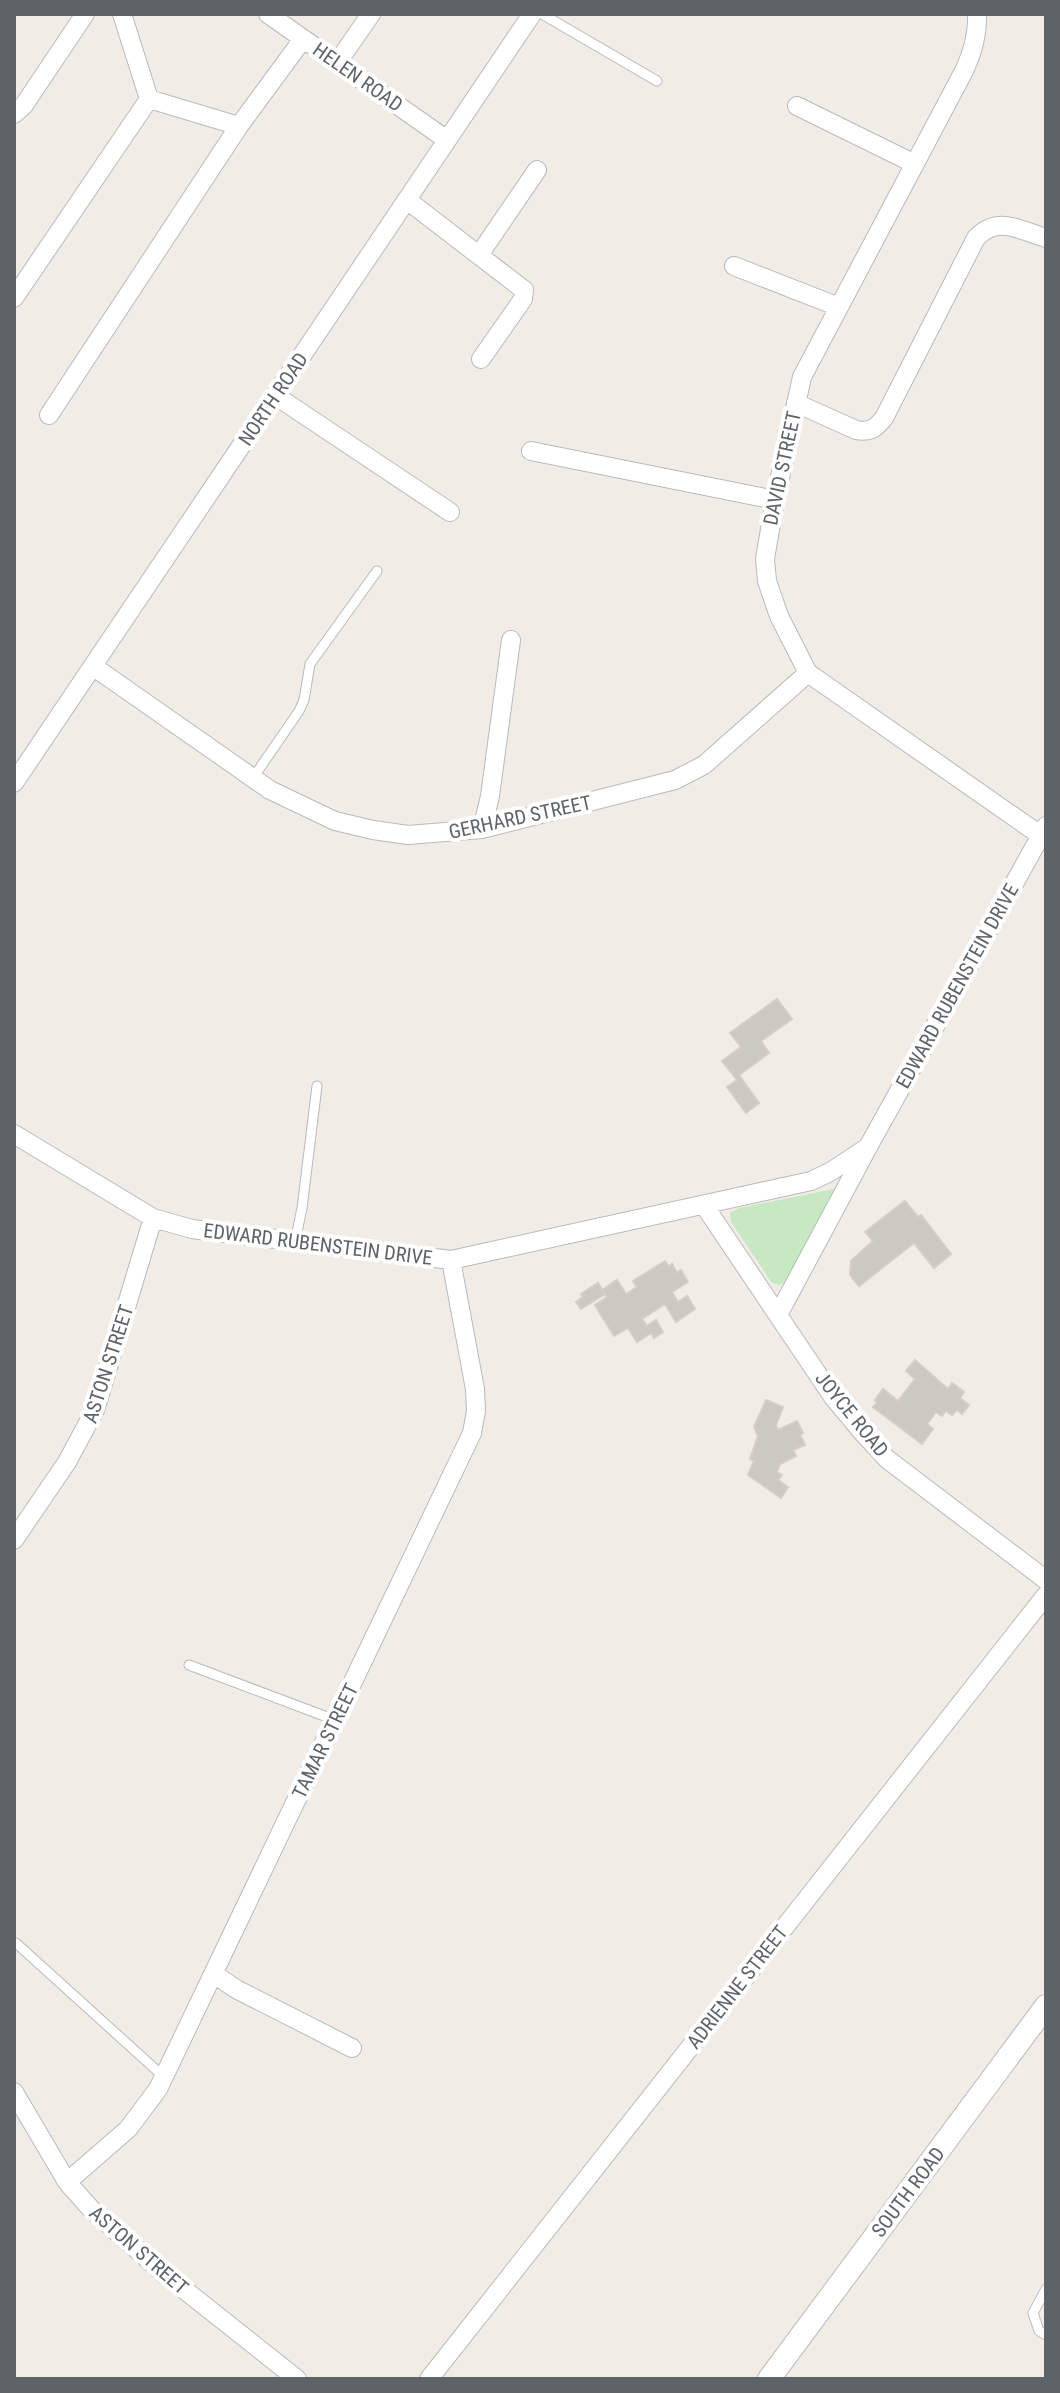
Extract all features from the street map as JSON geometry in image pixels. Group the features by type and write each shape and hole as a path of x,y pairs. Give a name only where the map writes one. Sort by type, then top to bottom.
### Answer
{"street":[{"path":"14,114 24,105 85,14"},
{"path":"122,14 149,99"},
{"name":"HELEN ROAD","path":"268,14 447,140"},
{"path":"337,63 371,14"},
{"name":"NORTH ROAD","path":"14,783 532,14"},
{"name":"DAVID STREET","path":"977,14 978,28 970,57 802,377 767,542 767,581 790,641 808,673 1043,830"},
{"path":"49,415 239,126 303,39"},
{"path":"149,99 239,126"},
{"path":"14,298 149,99"},
{"path":"797,106 915,164"},
{"path":"479,255 537,170"},
{"path":"407,200 520,286 525,294 481,359"},
{"path":"796,403 856,430 866,432 876,428 884,418 976,238 985,228 999,224 1046,238"},
{"path":"734,266 839,307"},
{"path":"276,396 450,512"},
{"path":"531,451 775,500"},
{"path":"482,829 490,796 511,640"},
{"name":"GERHARD STREET","path":"94,667 253,778 306,809 335,821 408,835 482,829 690,774 808,673"},
{"name":"EDWARD RUBENSTEIN DRIVE","path":"778,1315 1043,830"},
{"name":"EDWARD RUBENSTEIN DRIVE","path":"14,1134 153,1218 192,1229 451,1260 811,1181 868,1147"},
{"name":"JOYCE ROAD","path":"704,1205 833,1397 887,1459 1046,1580"},
{"name":"ASTON STREET","path":"14,1540 67,1462 95,1410 153,1218"},
{"name":"TAMAR STREET","path":"67,2182 128,2129 145,2109 164,2077 472,1433 476,1411 475,1389 451,1260"},
{"name":"ADRIENNE STREET","path":"429,2379 1046,1595"},
{"path":"214,1974 236,1989 352,2048"},
{"name":"SOUTH ROAD","path":"769,2379 1046,2007"},
{"name":"ASTON STREET","path":"14,2092 67,2182 91,2209 297,2379"}],"lane":[{"path":"542,14 657,81"},
{"path":"253,778 299,711 310,664 377,571"},
{"path":"295,1242 317,1086"},
{"path":"189,1665 335,1720"},
{"path":"16,1943 164,2077"},
{"path":"1046,2289 1033,2313 1039,2331 1046,2335"}],"green space":[{"path":"834,1189 836,1192 787,1282 779,1285 772,1283 731,1222 730,1213 739,1208"}],"building":[{"path":"777,999 792,1019 761,1041 769,1053 739,1075 759,1103 746,1113 727,1087 737,1080 722,1061 741,1047 730,1033"},
{"path":"905,1201 918,1217 921,1215 951,1254 934,1268 914,1243 859,1286 850,1275 851,1261 873,1241 865,1232"},
{"path":"665,1261 669,1267 672,1264 677,1273 681,1270 688,1282 672,1292 678,1302 687,1296 695,1309 676,1322 665,1304 642,1319 647,1326 656,1320 663,1332 654,1338 651,1333 637,1342 628,1328 614,1336 595,1305 607,1297 602,1290 617,1280 626,1294 637,1287 633,1281"},
{"path":"598,1283 605,1294 581,1309 576,1302 583,1297 581,1294"},
{"path":"915,1360 948,1389 952,1383 964,1392 960,1398 969,1405 962,1414 957,1410 952,1415 946,1411 942,1416 936,1412 927,1424 933,1429 922,1444 873,1407 883,1389 898,1401 915,1379 906,1371"},
{"path":"766,1400 783,1407 776,1425 778,1430 797,1421 805,1445 793,1450 796,1456 780,1464 777,1472 782,1475 778,1480 788,1487 781,1498 748,1475 758,1436 754,1427"}]}
